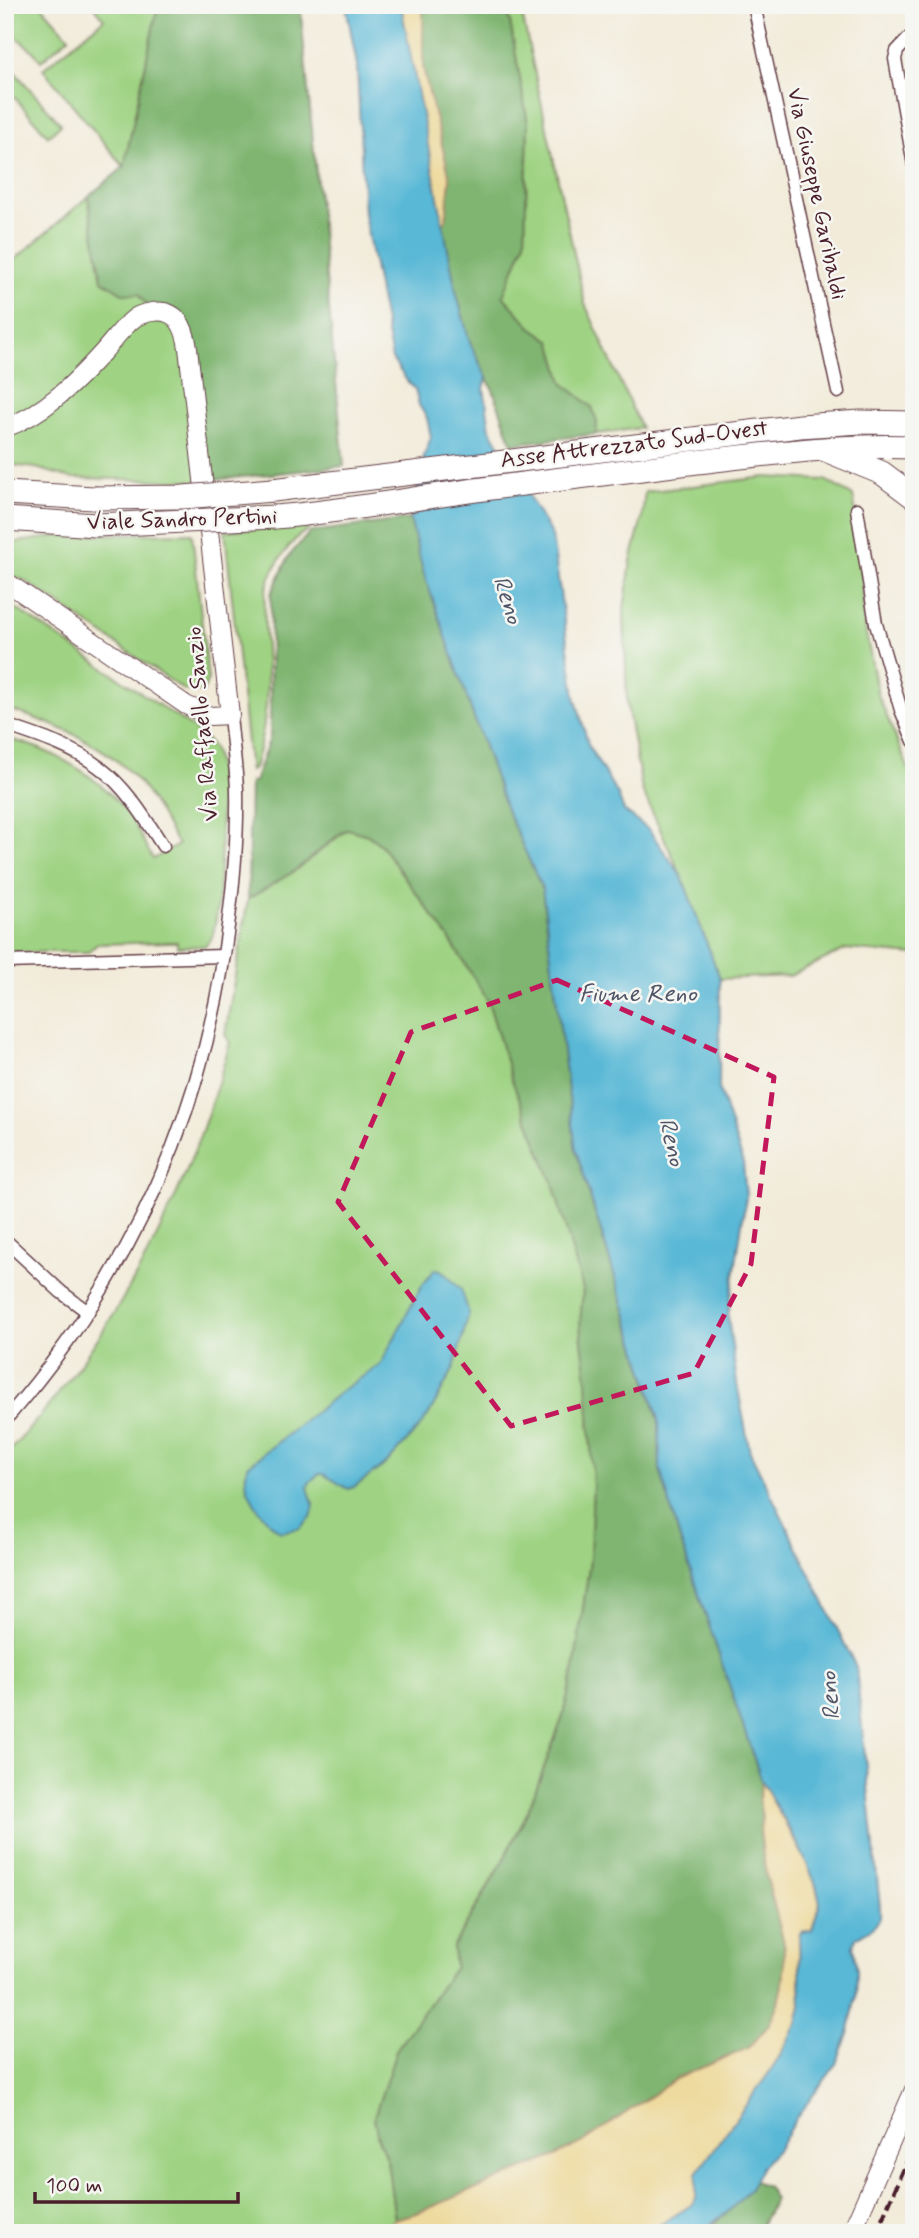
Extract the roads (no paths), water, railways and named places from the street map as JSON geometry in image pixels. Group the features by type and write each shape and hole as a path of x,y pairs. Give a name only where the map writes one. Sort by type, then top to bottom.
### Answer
{"highway":[{"name":"Asse Attrezzato Sud-Ovest","path":"355,481 800,426 862,422 914,423"},
{"name":"Asse Attrezzato Sud-Ovest","path":"359,509 489,488 822,448 914,447"},
{"path":"822,448 882,473 914,497"},
{"path":"5,480 85,497"},
{"name":"Viale Sandro Pertini","path":"5,493 85,497 183,497 355,481"},
{"name":"Viale Sandro Pertini","path":"5,519 96,525 275,517 359,509"},
{"path":"5,526 30,522"}],"street":[{"name":"Via Giuseppe Garibaldi","path":"754,5 838,392"},
{"path":"914,33 897,51 895,59 914,165"},
{"name":"Via Raffaello Sanzio","path":"5,428 47,406 97,359 135,317 151,312 168,313 182,325 188,348 230,715 237,817 232,898 217,1003 178,1136 156,1190 88,1312 56,1358 5,1420"},
{"path":"857,509 876,624 901,710 914,741"},
{"path":"5,581 186,705 211,716 230,715"},
{"path":"5,725 57,743 99,766 118,783 141,811 163,846"},
{"path":"5,962 224,956"},
{"path":"5,1240 61,1292 88,1312"},
{"path":"852,2233 914,2090"}],"water":[{"name":"Fiume Reno","path":"346,5 401,5 456,291 470,343 487,378 484,388 490,429 552,536 575,696 589,747 618,795 624,811 649,830 682,877 720,979 719,1088 743,1162 746,1197 728,1316 750,1452 856,1667 880,1917 872,1928 856,1938 853,1946 857,1971 856,1997 848,2034 835,2066 796,2118 778,2149 762,2166 750,2189 729,2211 698,2233 647,2233 693,2204 696,2198 697,2173 776,2063 797,2023 801,2006 799,1936 801,1932 812,1930 820,1903 816,1885 798,1844 762,1782 680,1539 660,1469 659,1420 576,1150 542,888 506,809 424,574 410,519 431,437 427,418 419,405 415,389 392,359 364,214 357,65"},
{"path":"435,1269 441,1270 461,1289 469,1313 454,1368 429,1414 387,1463 354,1487 348,1489 323,1474 318,1474 308,1488 314,1506 311,1517 300,1528 281,1532 254,1503 247,1484 248,1466 344,1389 380,1365 421,1287"}],"railway":[{"path":"876,2233 914,2146"}],"water label":[{"name":"Reno","path":"507,600"},
{"name":"Reno","path":"671,1142"},
{"name":"Reno","path":"831,1696"}]}
